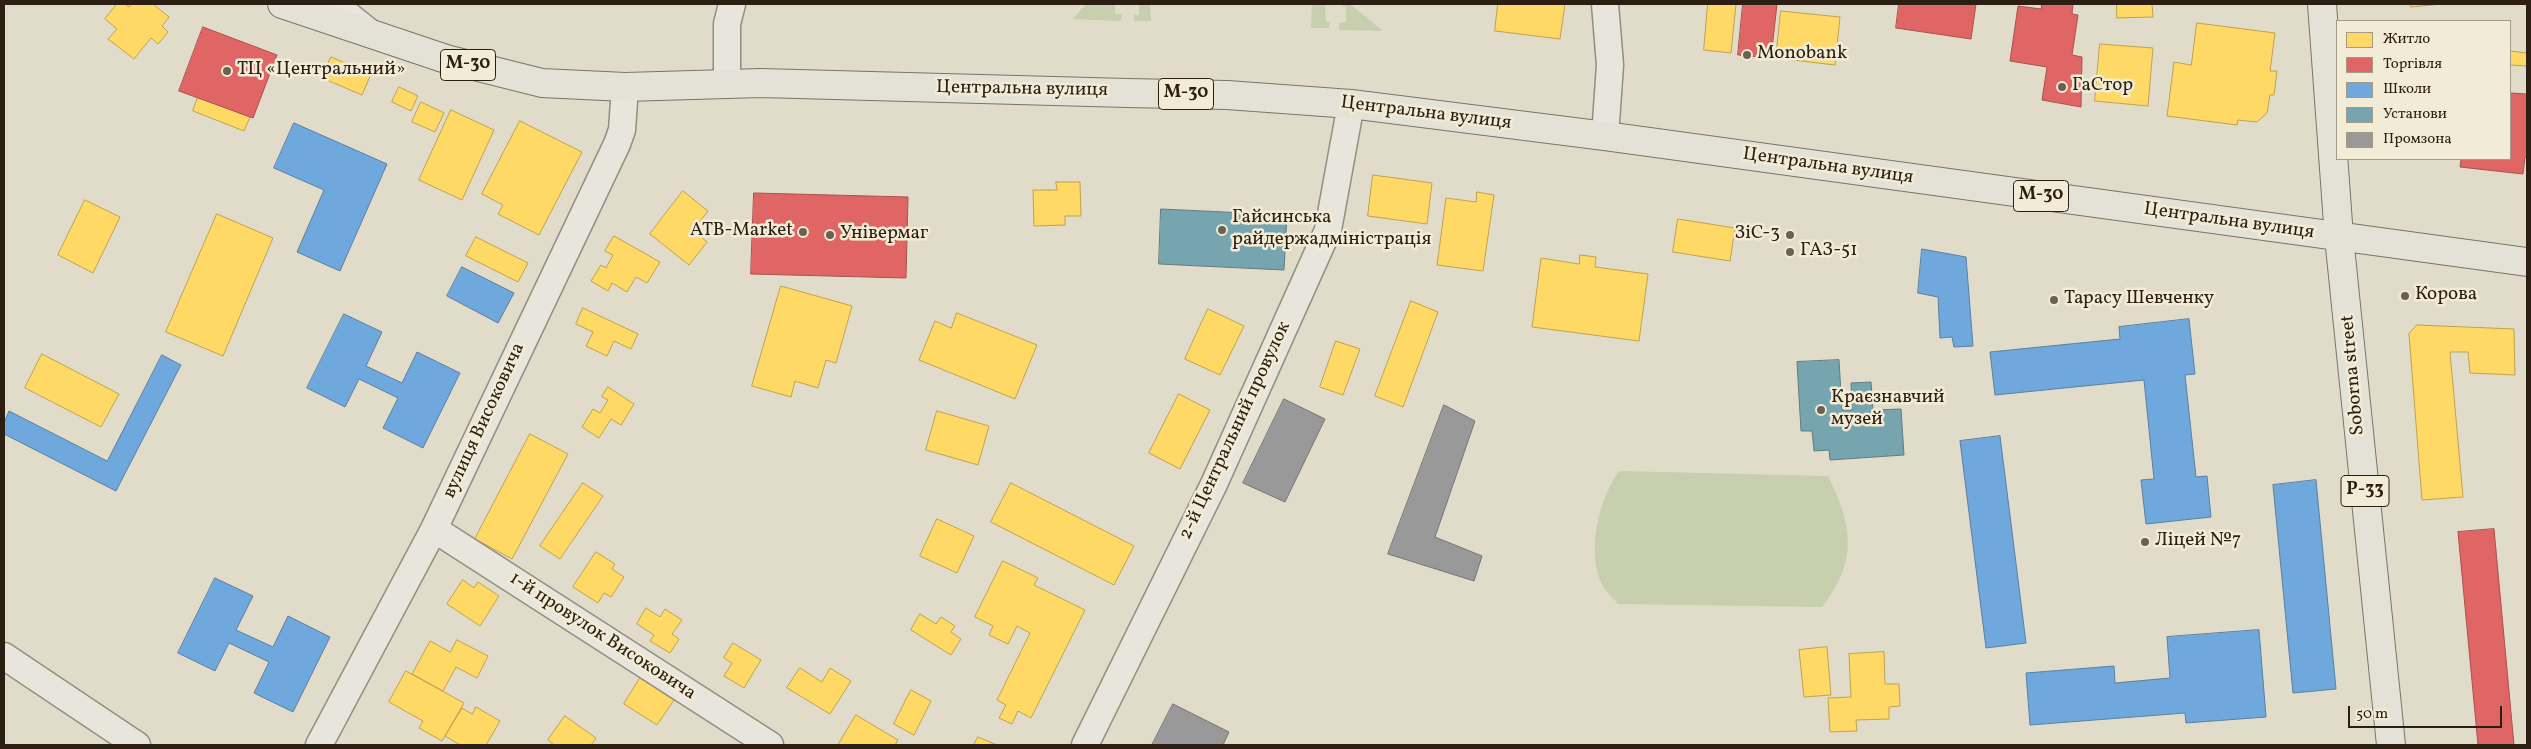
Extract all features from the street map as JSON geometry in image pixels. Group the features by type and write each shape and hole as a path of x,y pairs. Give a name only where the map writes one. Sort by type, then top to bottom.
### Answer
{"main road":[{"name":"М-30","path":"282,4 375,36"},
{"name":"Soborna street","path":"2322,4 2339,237 2391,745"},
{"name":"Центральна вулиця","path":"375,36 475,67 542,83 625,87 727,84 1227,95 1351,104 1605,136 2527,262"}],"street":[{"name":"Центральна вулиця","path":"334,4 375,36"},
{"path":"727,84 727,24 732,4"},
{"path":"1605,4 1610,65 1605,136"},
{"name":"вулиця Високовича","path":"319,745 434,529 617,144 622,130 625,87"},
{"name":"2-й Центральний провулок","path":"1085,745 1214,484 1328,230 1351,104"},
{"name":"1-й провулок Високовича","path":"434,529 770,745"},
{"path":"4,656 137,745"}],"green space":[{"path":"1086,4 1115,4 1115,14 1122,14 1121,21 1073,19"},
{"path":"1139,4 1150,4 1151,21 1134,21 1134,15 1139,15"},
{"path":"1312,4 1325,4 1326,21 1330,22 1329,28 1311,28"},
{"path":"1343,4 1350,4 1383,31 1339,30 1339,23 1346,22 1346,7 1342,6"},
{"path":"1619,471 1828,476 1843,511 1848,543 1842,574 1834,590 1822,607 1618,604 1604,588 1598,573 1595,558 1595,542 1600,511"}],"building: Житло":[{"path":"117,4 125,4 129,7 132,4 153,4 169,17 162,26 168,32 158,44 151,38 134,59 108,39 117,29 105,19"},
{"path":"1498,4 1565,4 1560,39 1495,31"},
{"path":"1708,4 1736,4 1731,53 1704,50"},
{"path":"2117,4 2152,4 2153,17 2117,18"},
{"path":"2410,4 2442,4 2411,7"},
{"path":"1781,11 1840,17 1835,65 1776,58"},
{"path":"2197,23 2275,33 2270,71 2277,71 2274,95 2270,95 2267,113 2257,122 2238,120 2237,125 2167,116 2174,62 2191,65"},
{"path":"2100,44 2153,48 2148,106 2095,101"},
{"path":"2511,51 2527,53 2527,66 2511,65"},
{"path":"331,57 371,74 362,95 322,78"},
{"path":"399,87 418,96 411,111 392,102"},
{"path":"198,97 250,117 244,131 193,111"},
{"path":"421,102 444,113 435,132 412,122"},
{"path":"451,110 494,130 462,200 419,180"},
{"path":"520,121 582,152 539,235 498,214 503,205 482,194"},
{"path":"1373,175 1432,183 1427,224 1368,216"},
{"path":"1056,182 1080,182 1081,216 1065,216 1065,225 1034,226 1033,190 1057,190"},
{"path":"683,191 708,211 693,230 707,242 689,265 650,234"},
{"path":"1477,192 1494,195 1483,271 1437,265 1446,198 1476,202"},
{"path":"85,200 120,217 93,273 58,255"},
{"path":"217,214 273,238 223,356 166,332"},
{"path":"1678,219 1735,228 1730,261 1673,252"},
{"path":"614,236 660,262 647,283 636,277 627,292 612,283 608,291 591,281 601,265 606,268 613,255 605,251"},
{"path":"476,237 528,263 518,282 466,256"},
{"path":"1580,255 1596,257 1595,267 1648,274 1639,341 1532,327 1541,258 1579,264"},
{"path":"781,286 852,306 836,363 826,360 818,388 795,381 791,397 752,386"},
{"path":"1411,301 1438,312 1403,407 1375,396"},
{"path":"583,308 638,334 631,349 614,341 607,356 586,346 593,332 576,324"},
{"path":"1208,309 1244,326 1220,375 1185,359"},
{"path":"957,313 1037,345 1015,399 919,360 935,321 951,328"},
{"path":"2417,325 2514,329 2515,375 2470,373 2468,352 2450,352 2463,497 2422,500 2409,334"},
{"path":"1336,341 1360,349 1343,395 1320,387"},
{"path":"42,354 119,394 101,427 25,388"},
{"path":"608,387 634,404 621,425 611,419 599,438 582,427 593,409 600,413 608,400 602,397"},
{"path":"1179,394 1210,410 1180,469 1149,453"},
{"path":"937,411 989,426 978,465 926,450"},
{"path":"530,434 568,454 512,559 475,539"},
{"path":"583,483 603,496 560,559 540,546"},
{"path":"1011,483 1134,546 1114,585 991,522"},
{"path":"937,519 974,536 957,573 920,556"},
{"path":"596,552 615,564 612,569 624,577 611,597 604,593 598,603 573,587"},
{"path":"1003,561 1038,578 1034,585 1085,610 1031,718 1018,711 1012,724 999,718 1006,705 997,700 1030,633 1017,626 1008,644 989,635 993,626 975,617"},
{"path":"463,580 474,588 478,582 499,596 480,626 447,604"},
{"path":"646,608 660,617 665,609 682,620 672,634 679,639 670,653 650,641 654,635 637,624"},
{"path":"920,614 936,624 941,617 955,626 951,632 961,639 951,655 911,630"},
{"path":"457,640 488,656 477,678 456,667 443,691 412,674 430,641 450,652"},
{"path":"733,643 761,660 744,688 724,676 732,663 724,658"},
{"path":"1827,647 1831,695 1804,697 1799,650"},
{"path":"1884,652 1885,684 1899,684 1900,706 1889,707 1889,719 1856,720 1857,731 1830,732 1828,698 1851,697 1849,654"},
{"path":"800,668 822,682 830,668 851,681 830,714 787,688"},
{"path":"406,671 464,703 442,741 419,728 423,721 389,702"},
{"path":"640,678 674,700 657,725 624,704"},
{"path":"911,690 931,701 914,735 894,724"},
{"path":"476,707 500,721 486,745 460,745 445,736 462,708 472,714"},
{"path":"856,715 898,740 895,745 838,745"},
{"path":"565,716 596,738 591,745 554,745 548,740"},
{"path":"978,737 997,745 974,745"}],"building: Торгівля":[{"path":"1743,4 1777,4 1771,58 1738,55"},
{"path":"1899,4 1976,4 1971,39 1896,28"},
{"path":"2042,4 2073,4 2072,14 2078,15 2072,55 2082,57 2081,107 2042,100 2047,67 2010,61 2018,6 2041,9"},
{"path":"203,27 277,55 253,118 179,91"},
{"path":"2511,93 2527,94 2527,157 2525,157 2523,174 2460,167 2461,160 2511,160"},
{"name":"Універмаг","path":"754,193 908,197 906,278 751,274"},
{"path":"2494,529 2514,745 2478,745 2458,532"}],"building: Школи":[{"path":"294,123 387,164 340,271 297,252 324,190 274,168"},
{"path":"1922,249 1966,257 1973,346 1954,347 1952,337 1940,338 1938,297 1918,293"},
{"path":"462,267 514,293 498,323 447,296"},
{"path":"344,314 382,332 366,366 402,383 417,352 460,373 423,448 383,428 398,398 359,379 345,407 307,388"},
{"path":"2189,319 2195,374 2185,375 2196,477 2207,476 2211,517 2146,524 2141,480 2154,479 2144,380 1995,395 1990,352 2120,339 2119,327"},
{"path":"162,355 181,365 116,491 4,434 4,423 9,411 107,461"},
{"path":"2000,436 2026,643 1986,648 1960,441"},
{"path":"2316,480 2336,689 2293,693 2273,485"},
{"path":"215,578 253,596 236,630 273,647 288,616 330,637 293,712 254,693 269,662 229,643 215,671 178,653"},
{"path":"2259,630 2266,717 2186,723 2185,713 2030,725 2026,673 2114,666 2115,683 2170,678 2167,637"}],"building: Установи":[{"path":"1161,209 1287,215 1284,270 1159,264"},
{"name":"Краєзнавчий музей","path":"1839,360 1842,410 1852,410 1851,383 1871,382 1873,410 1901,409 1904,455 1830,460 1829,450 1814,451 1812,431 1801,431 1797,362"}],"building: Промзона":[{"path":"1284,399 1325,419 1285,502 1243,483"},
{"path":"1444,405 1475,421 1435,537 1482,556 1474,581 1388,554"},
{"path":"1173,704 1229,732 1223,745 1152,745"}],"place":[{"name":"Monobank","path":"1747,55"},
{"name":"ТЦ «Центральний»","path":"227,71"},
{"name":"ГаСтор","path":"2062,87"},
{"name":"Гайсинська райдержадміністрація","path":"1222,230"},
{"name":"ATB-Market","path":"803,232"},
{"name":"Універмаг","path":"830,235"},
{"name":"ЗіС-3","path":"1790,235"},
{"name":"ГАЗ-51","path":"1790,252"},
{"name":"Корова","path":"2405,296"},
{"name":"Тарасу Шевченку","path":"2054,300"},
{"name":"Краєзнавчий музей","path":"1821,410"},
{"name":"Ліцей №7","path":"2145,542"}]}
